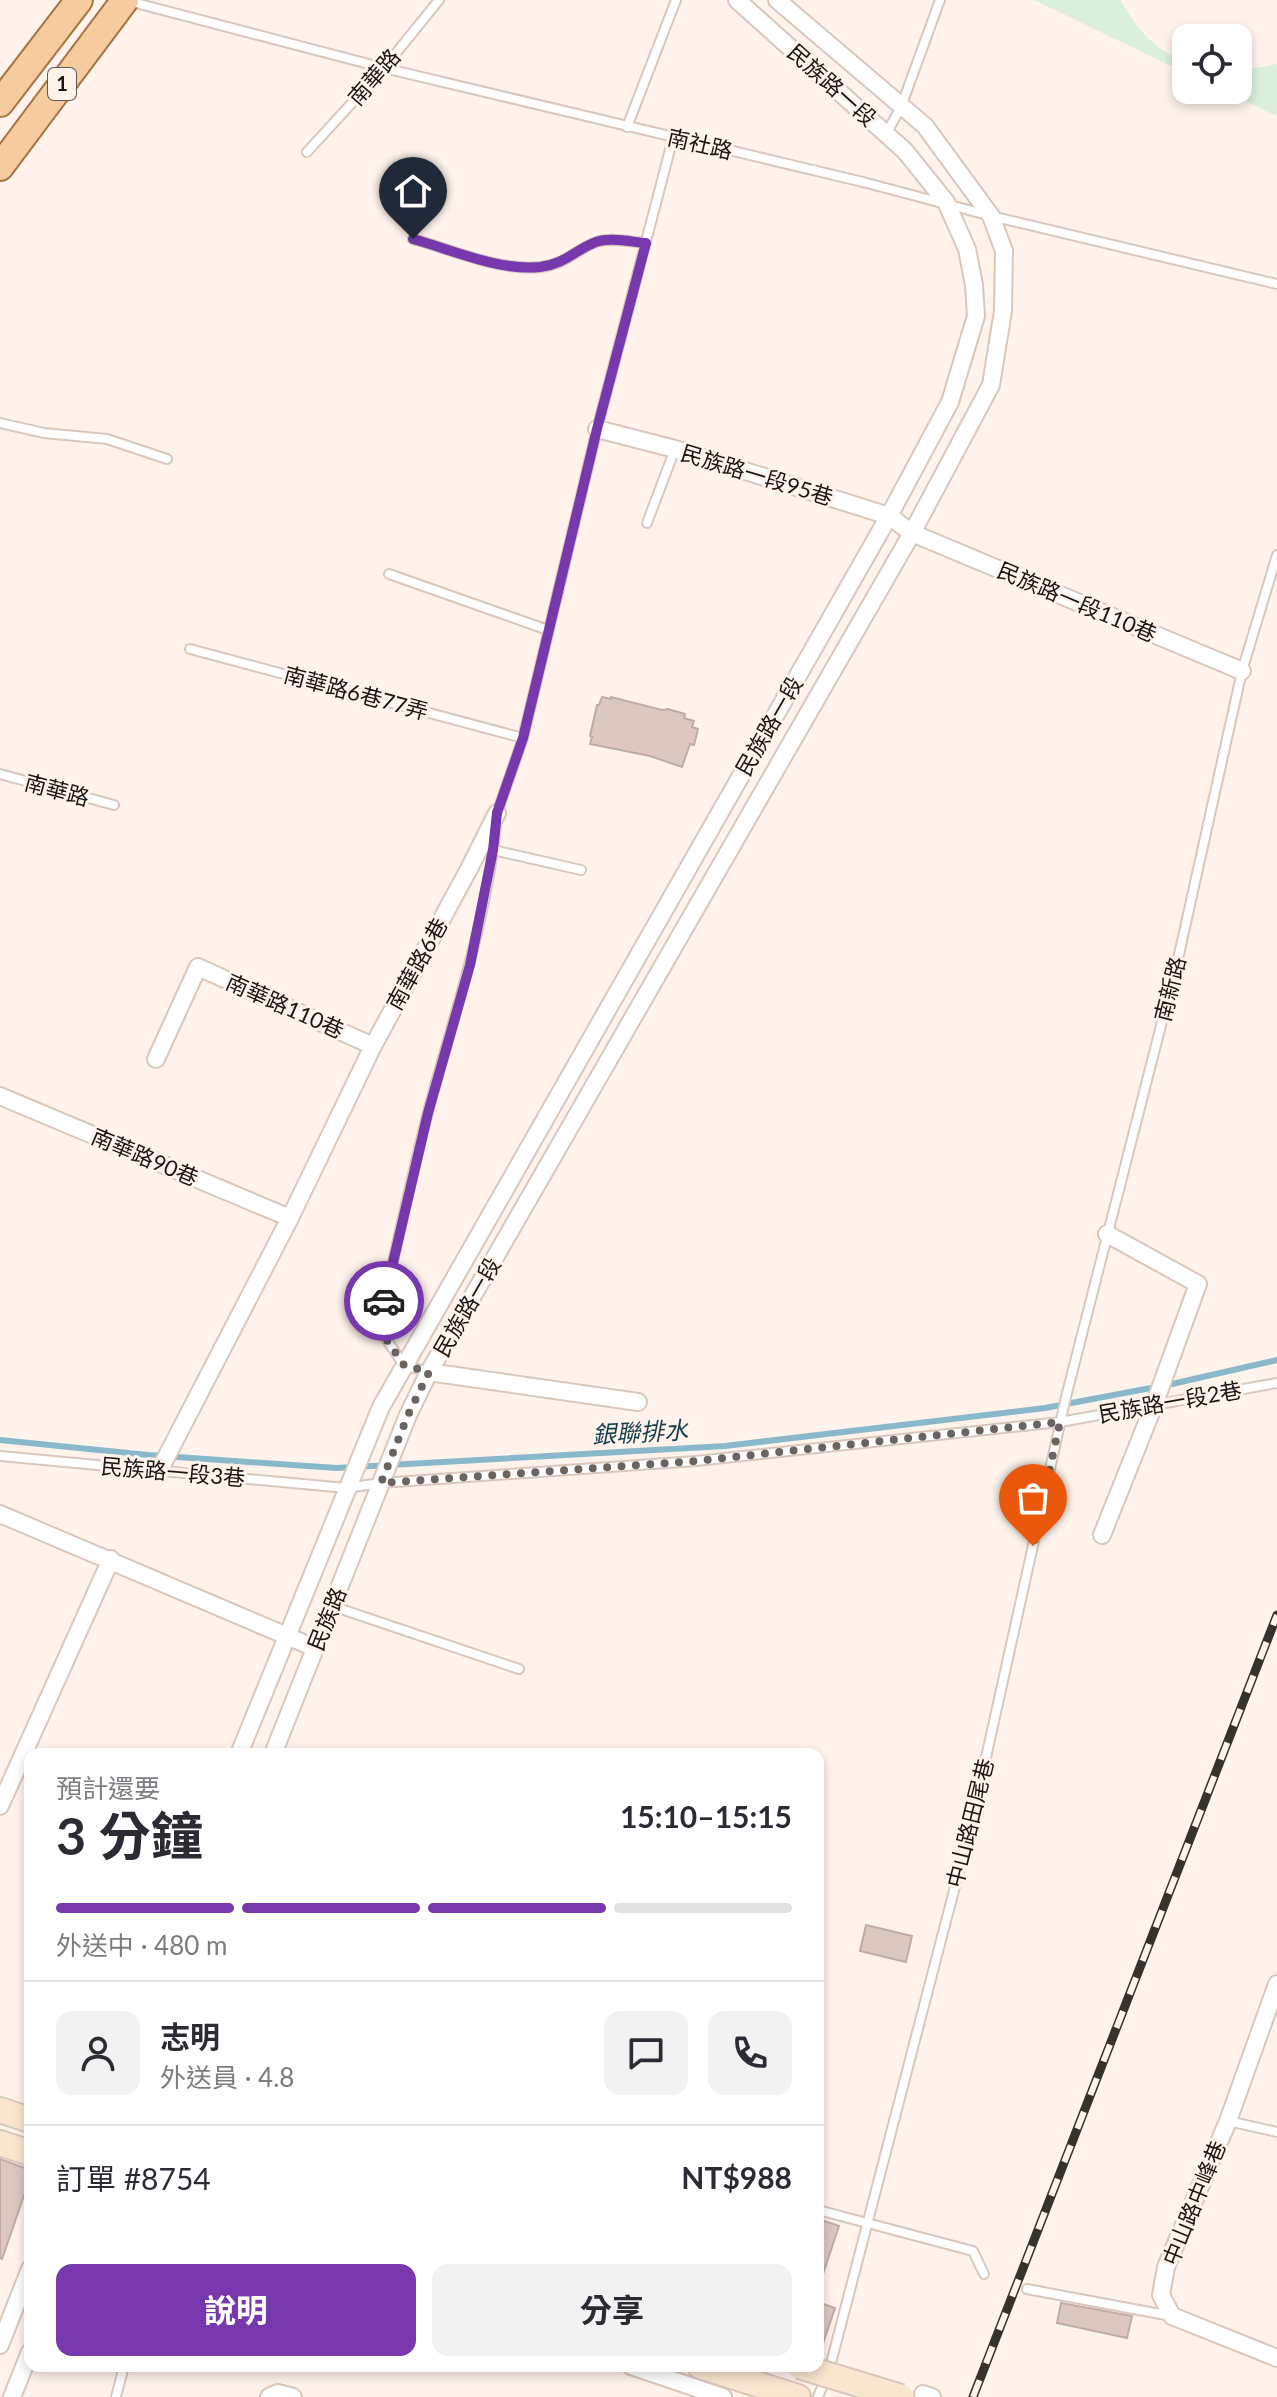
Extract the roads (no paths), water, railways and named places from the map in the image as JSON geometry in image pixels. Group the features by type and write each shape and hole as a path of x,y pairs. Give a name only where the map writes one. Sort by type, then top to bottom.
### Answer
{"main road":[{"name":"1","path":"0,103 79,0"},
{"name":"1","path":"0,167 124,0"}],"street":[{"name":"民族路一段","path":"352,1476 381,1407 404,1365 889,516 950,402 976,316 967,249 946,202 905,151 737,0"},
{"name":"民族路一段","path":"385,1472 429,1372 912,533 991,385 1003,311 1004,251 991,216 925,126 777,0"},
{"name":"民族路一段95巷","path":"597,429 675,449 889,516 912,533"},
{"name":"民族路一段110巷","path":"912,533 1242,671"},
{"name":"南華路6巷","path":"164,1461 290,1218 373,1046 497,813"},
{"name":"南華路110巷","path":"156,1059 198,967 373,1046"},
{"name":"南華路90巷","path":"0,1096 290,1218"},
{"path":"494,1206 516,1220"},
{"path":"1102,1535 1198,1284 1107,1234"},
{"path":"429,1372 638,1402"},
{"name":"民族路","path":"275,1748 385,1472"},
{"name":"民族路","path":"241,1748 352,1476"},
{"path":"0,1514 315,1648"},
{"path":"26,1748 111,1559"},
{"path":"0,1806 24,1753"},
{"name":"中山路中峰巷","path":"1172,2316 1161,2295 1166,2267 1228,2121 1277,1984"},
{"path":"0,2110 24,2118"},
{"path":"0,2143 24,2151"},
{"path":"0,2345 24,2284"},
{"path":"1172,2316 1277,2358"},
{"path":"824,2366 908,2394"},
{"path":"12,2397 24,2367"},
{"path":"649,2372 723,2397"},
{"path":"719,2372 798,2397"},
{"path":"822,2372 908,2394"}],"lane":[{"name":"南社路","path":"124,0 384,68 1277,284"},
{"name":"南華路","path":"307,152 384,68 439,0"},
{"path":"627,127 676,0"},
{"path":"886,134 901,107 940,0"},
{"name":"南華路6巷","path":"497,813 523,738 597,429 673,138"},
{"path":"413,239 501,264 538,267 561,263 602,240 646,243"},
{"path":"0,423 44,433 107,439 167,459"},
{"path":"647,523 675,449"},
{"name":"南新路","path":"1060,1422 1178,959 1242,671 1277,555"},
{"path":"389,574 548,630"},
{"name":"南華路6巷77弄","path":"190,649 523,738"},
{"name":"南華路","path":"0,774 114,805"},
{"path":"429,1372 404,1365 378,1327 428,1113 470,965 493,850 497,813"},
{"path":"493,850 581,870"},
{"name":"民族路一段2巷","path":"352,1476 385,1472 696,1461 1060,1422 1277,1383"},
{"name":"中山路田尾巷","path":"824,2366 868,2222 971,1825 1060,1422"},
{"name":"民族路一段3巷","path":"0,1456 164,1461 352,1476"},
{"path":"332,1606 519,1669"},
{"path":"1228,2121 1277,2132"},
{"path":"824,2211 973,2251 984,2274"},
{"path":"1027,2289 1172,2316"},
{"path":"116,2397 122,2372"},
{"name":"中山路田尾巷","path":"818,2397 823,2372"}],"waterway":[{"name":"銀聯排水","path":"0,1440 148,1455 336,1468 725,1446 1045,1408 1277,1360"}],"railway":[{"path":"973,2397 1277,1615"}]}
